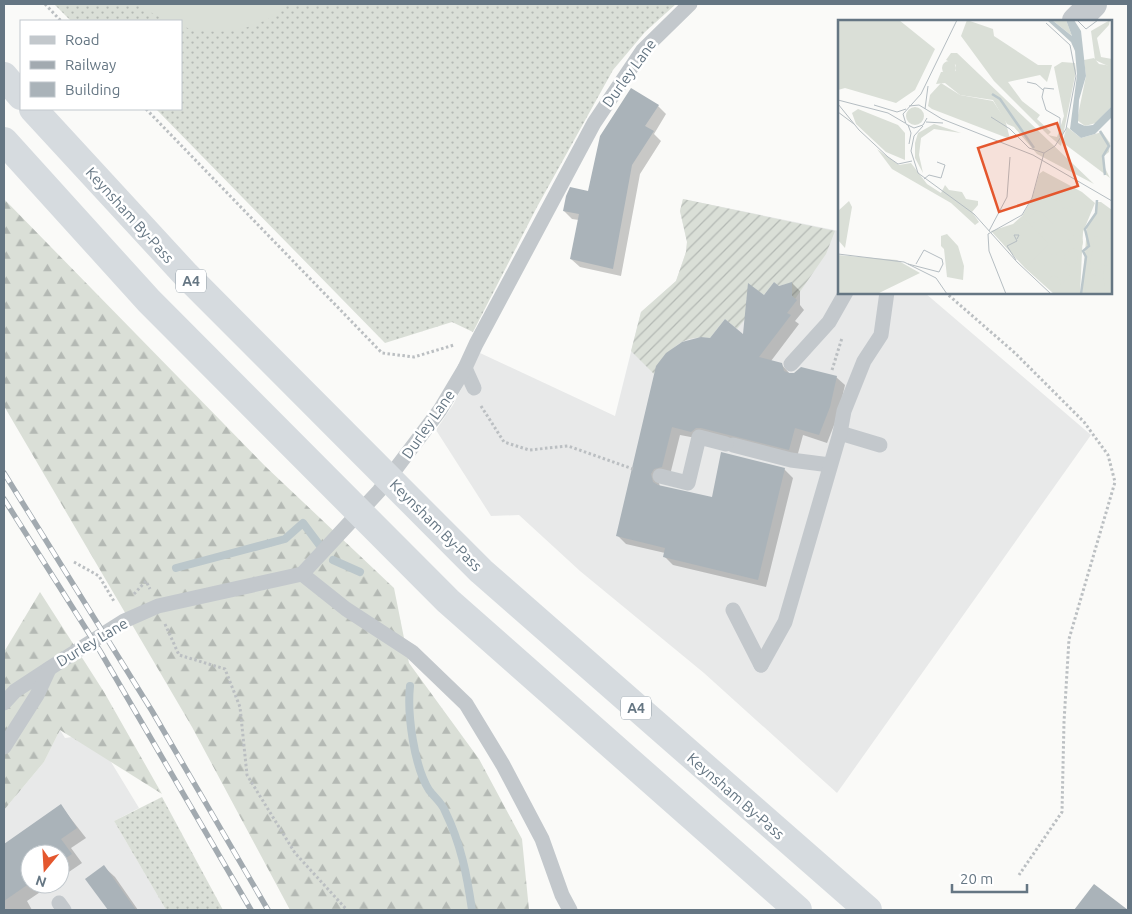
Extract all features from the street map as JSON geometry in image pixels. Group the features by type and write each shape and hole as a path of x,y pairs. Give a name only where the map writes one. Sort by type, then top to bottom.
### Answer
{"highway":[{"path":"4,76 20,95"},
{"name":"Keynsham By-Pass","path":"34,110 186,275 482,571 868,910"},
{"path":"4,141 149,300 448,601 798,910"}],"street":[{"path":"1077,20 1092,4"}],"lane":[{"name":"Durley Lane","path":"4,703 15,691 124,621 158,606 302,574 379,491 440,410 465,368 594,123 643,50 690,4"},
{"path":"791,364 829,322 845,294"},
{"path":"733,610 761,665 785,622 840,433 844,411 864,361 881,335 887,294"},
{"path":"465,368 474,388"},
{"path":"840,433 880,445"},
{"path":"660,476 688,483 699,437 791,460 830,465"},
{"path":"302,574 346,609 412,652 466,704 503,765 542,839 562,895 570,910"},
{"path":"4,747 37,696 50,668"}],"path":[{"path":"45,4 61,20"},
{"path":"147,110 382,354 414,357 461,343 476,344"},
{"path":"947,294 1015,353 1084,422 1108,455 1115,482 1069,639 1064,722 1062,812 1019,875"},
{"path":"474,388 484,413 504,442 529,450 568,446 632,469"},
{"path":"74,562 99,576 117,606"},
{"path":"133,595 146,581"},
{"path":"158,606 179,655 224,669 240,707 248,775 295,853 347,910"}],"shaded area":[{"path":"683,199 838,231 838,294 926,294 1091,435 837,793 704,673 580,571 519,515 491,516 436,430 453,405 480,353 615,416 641,312 676,281 686,252 687,242 680,211"},
{"path":"60,730 65,738 94,734 139,808 114,821 166,910 4,910 4,810 44,762"}],"green space":[{"path":"54,4 676,4 645,32 613,70 537,207 473,332 452,322 385,343 157,110 182,110 182,20 70,20"},
{"path":"139,4 289,4 278,13 252,26 224,31 195,30 182,26 182,20 169,20"},
{"path":"4,199 266,467 394,588 409,663 479,759 522,839 529,910 290,910 192,727 4,406"},
{"path":"683,199 835,231 826,254 795,299 792,296 792,289 786,284 779,286 774,282 764,295 755,289 751,290 746,300 755,307 737,329 725,319 710,338 700,337 691,339 676,346 664,358 654,374 631,351 641,312 676,281 686,252 687,242 680,211"},
{"path":"40,592 104,692 162,794 60,730 44,762 4,810 4,652"},
{"path":"162,797 223,910 166,910 114,821"}],"building":[{"path":"631,88 659,105 645,126 654,131 632,165 613,269 570,259 579,214 563,211 570,187 588,191 600,136"},
{"path":"774,282 779,286 792,282 792,296 797,300 787,313 791,315 759,357 782,363 784,371 789,373 794,373 801,367 837,376 830,407 819,435 795,428 789,450 701,428 696,428 691,432 672,427 662,467 654,469 651,474 653,482 658,485 712,497 721,452 785,468 758,580 663,557 665,548 616,536 656,366 666,353 682,342 701,337 710,338 725,319 743,334 748,283 764,295"},
{"path":"61,804 77,828 61,839 65,844 20,844 20,890 4,901 4,844"},
{"path":"104,865 136,910 108,910 85,879"},
{"path":"1094,884 1128,910 1074,910"}],"waterway":[{"path":"176,568 285,539 303,523 321,547"},
{"path":"333,560 360,572"},
{"path":"410,686 411,725 419,768 429,790 444,808 451,823 465,872 472,910"}],"railway":[{"path":"4,473 152,711 268,910"},
{"path":"4,499 100,651 251,910"}]}
